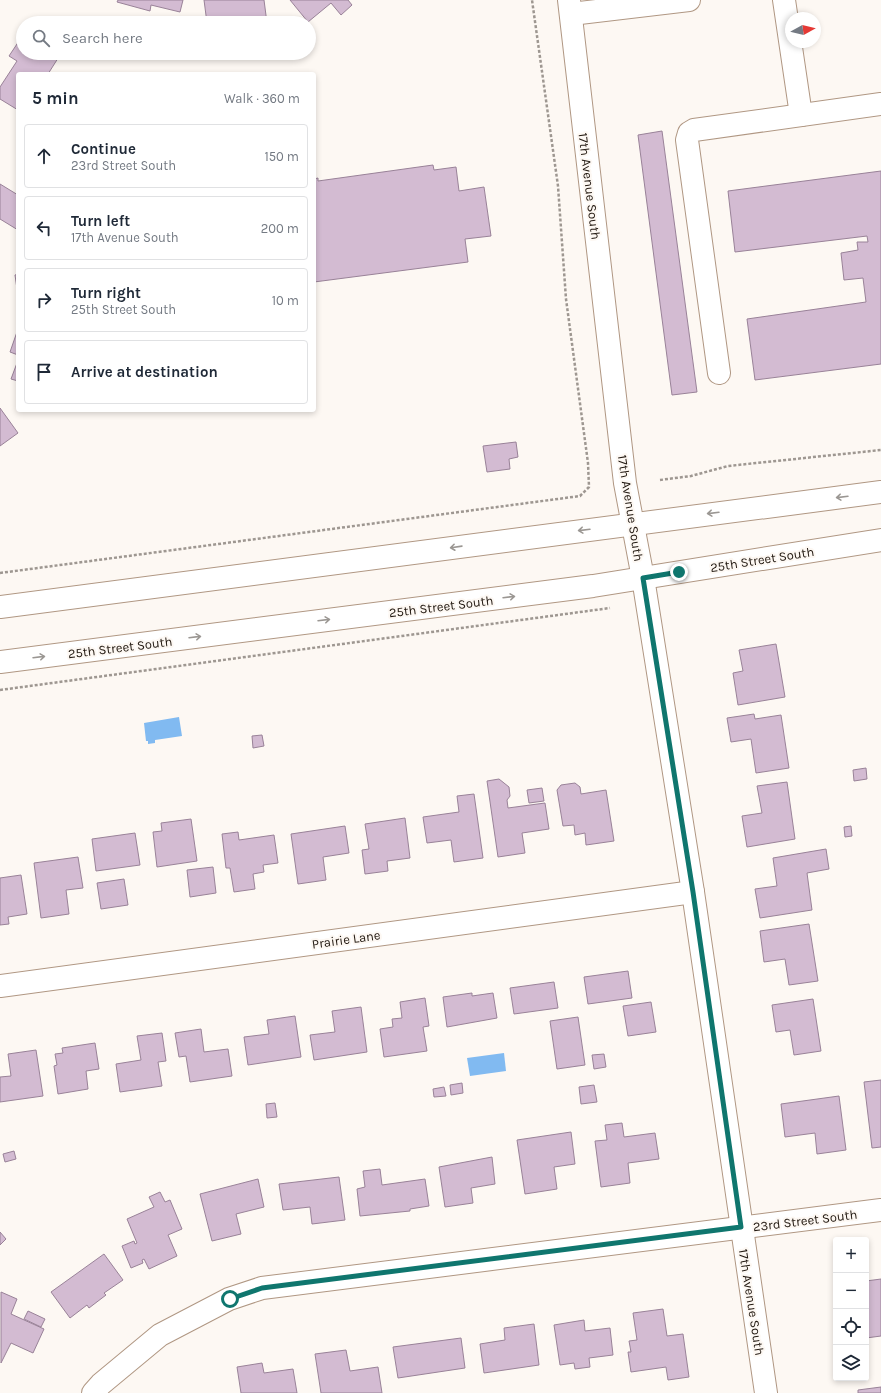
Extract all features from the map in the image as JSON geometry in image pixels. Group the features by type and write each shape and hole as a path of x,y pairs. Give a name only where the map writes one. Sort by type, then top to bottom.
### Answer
{"street":[{"path":"570,7 689,0"},
{"path":"784,0 801,115"},
{"name":"17th Avenue South","path":"570,7 625,483 631,524 643,578 693,892 766,1393"},
{"path":"719,373 687,140 689,133 694,130 881,104"},
{"path":"0,608 881,492"},
{"name":"25th Street South","path":"0,662 577,588 881,540"},
{"name":"Prairie Lane","path":"0,986 693,892"},
{"name":"23rd Street South","path":"93,1393 101,1384 160,1335 230,1299 262,1288 881,1210"}],"path":[{"path":"0,573 580,496 589,487 588,463 566,300 558,186 532,0"},
{"path":"660,480 691,476 728,466 881,450"},
{"path":"0,690 610,608"}],"water":[{"path":"179,717 182,736 155,740 155,743 148,744 148,741 146,741 144,723"},
{"path":"504,1053 506,1071 470,1076 467,1058"}],"building":[{"path":"118,0 183,0 180,12 151,5 150,11 117,2"},
{"path":"204,0 264,0 266,16 206,16"},
{"path":"290,0 348,0 352,5 341,15 331,3 315,16 303,16"},
{"path":"16,46 16,60 57,60 49,72 16,72 16,109 0,99 0,87 17,61 9,56"},
{"path":"662,131 697,392 672,395 638,135"},
{"path":"433,165 434,170 456,167 459,191 484,187 491,236 465,239 468,262 316,282 316,178 318,178 318,181"},
{"path":"881,171 881,364 755,380 747,319 866,302 863,278 844,280 841,253 858,250 857,242 868,242 867,236 735,252 728,191"},
{"path":"0,184 16,194 16,229 0,219"},
{"path":"16,335 16,354 10,352"},
{"path":"16,366 16,380 11,379"},
{"path":"0,408 18,433 0,446"},
{"path":"516,442 518,457 509,459 510,469 487,472 483,446"},
{"path":"776,644 785,697 738,705 733,673 743,671 739,650"},
{"path":"754,714 755,719 781,715 789,768 756,773 751,739 731,742 727,718"},
{"path":"262,735 264,746 253,748 252,736"},
{"path":"866,768 867,779 854,781 853,770"},
{"path":"499,779 509,787 510,796 507,800 508,808 545,803 549,829 522,833 525,853 498,857 487,781"},
{"path":"787,782 795,839 747,847 742,816 762,813 757,786"},
{"path":"575,783 580,787 581,794 606,790 614,841 586,845 585,833 575,835 574,825 563,826 557,790 561,785"},
{"path":"542,788 544,801 529,803 527,790"},
{"path":"474,794 483,858 454,862 451,840 427,843 423,817 459,812 457,796"},
{"path":"405,818 410,858 387,861 388,871 365,874 362,850 369,849 365,824"},
{"path":"191,819 197,861 157,867 153,832 162,831 161,823"},
{"path":"345,826 349,853 323,857 326,880 298,884 291,834"},
{"path":"851,826 852,836 845,837 844,827"},
{"path":"238,832 239,840 274,835 278,863 263,865 264,872 253,874 255,889 234,892 230,868 226,868 222,834"},
{"path":"135,833 140,865 96,871 92,839"},
{"path":"826,849 829,869 807,873 812,910 760,918 755,889 777,886 773,858"},
{"path":"78,857 83,888 66,890 69,914 41,918 34,863"},
{"path":"213,867 216,893 190,897 187,870"},
{"path":"21,875 27,914 8,917 9,924 0,925 0,878"},
{"path":"124,879 128,905 101,909 97,883"},
{"path":"809,924 818,981 789,985 785,959 764,962 760,931"},
{"path":"628,971 632,998 588,1004 584,977"},
{"path":"554,982 558,1008 514,1014 510,988"},
{"path":"472,993 472,996 493,993 497,1018 447,1027 443,997"},
{"path":"425,998 429,1026 423,1027 427,1051 384,1057 380,1029 393,1027 392,1019 402,1018 400,1002"},
{"path":"813,999 821,1051 794,1055 790,1030 776,1032 772,1005"},
{"path":"651,1002 656,1032 628,1036 623,1006"},
{"path":"361,1007 367,1052 314,1060 310,1035 335,1032 332,1011"},
{"path":"295,1016 301,1057 248,1065 244,1037 269,1034 267,1020"},
{"path":"578,1017 585,1065 557,1069 550,1021"},
{"path":"201,1029 204,1052 228,1049 232,1076 190,1082 186,1056 179,1057 175,1033"},
{"path":"162,1033 166,1061 158,1062 162,1086 120,1092 116,1064 141,1060 137,1036"},
{"path":"95,1043 99,1069 86,1071 88,1089 58,1094 54,1066 57,1065 55,1054 63,1053 62,1048"},
{"path":"36,1050 43,1096 0,1102 0,1077 11,1076 8,1054"},
{"path":"604,1054 606,1067 594,1069 592,1055"},
{"path":"881,1080 881,1147 872,1148 864,1082"},
{"path":"462,1083 463,1093 451,1095 450,1085"},
{"path":"594,1085 597,1102 581,1104 579,1087"},
{"path":"444,1087 446,1096 434,1097 433,1089"},
{"path":"839,1096 846,1150 817,1154 815,1133 785,1137 781,1104"},
{"path":"275,1103 277,1117 267,1118 266,1104"},
{"path":"622,1123 624,1137 655,1133 659,1159 628,1163 630,1183 601,1187 595,1141 607,1140 605,1125"},
{"path":"571,1132 575,1164 554,1167 557,1189 525,1194 517,1140"},
{"path":"14,1151 16,1159 5,1162 3,1154"},
{"path":"492,1157 495,1184 471,1188 473,1203 445,1207 439,1167"},
{"path":"380,1169 382,1185 425,1179 429,1206 410,1209 410,1211 360,1216 357,1189 365,1187 363,1171"},
{"path":"339,1177 345,1220 312,1224 310,1207 283,1210 279,1184"},
{"path":"258,1179 264,1207 236,1214 241,1234 212,1241 200,1194"},
{"path":"160,1192 165,1202 170,1200 182,1229 168,1235 177,1256 149,1269 144,1259 142,1260 143,1263 131,1268 122,1246 134,1241 135,1244 137,1243 127,1219 154,1207 149,1197"},
{"path":"0,1232 6,1239 0,1245"},
{"path":"104,1254 123,1280 104,1293 106,1295 89,1308 87,1305 70,1318 51,1292"},
{"path":"881,1279 881,1336 869,1338 869,1309 869,1281"},
{"path":"1,1292 17,1299 11,1314 44,1329 33,1353 11,1343 1,1363"},
{"path":"663,1309 667,1336 683,1334 689,1377 668,1380 666,1367 631,1372 628,1352 631,1352 629,1341 637,1340 633,1313"},
{"path":"28,1311 45,1319 41,1327 24,1319"},
{"path":"584,1320 585,1331 610,1328 613,1355 589,1358 590,1367 575,1369 574,1363 560,1365 554,1325"},
{"path":"534,1324 539,1365 484,1373 480,1344 505,1340 504,1328"},
{"path":"461,1338 465,1368 398,1378 393,1347"},
{"path":"346,1350 350,1371 378,1367 382,1393 321,1393 315,1354"},
{"path":"262,1363 264,1373 293,1369 297,1393 241,1393 237,1367"},
{"path":"881,1387 881,1393 858,1393 858,1390"}],"route":[{"path":"230,1299 262,1288 741,1227 693,892 643,578 679,572"}]}
